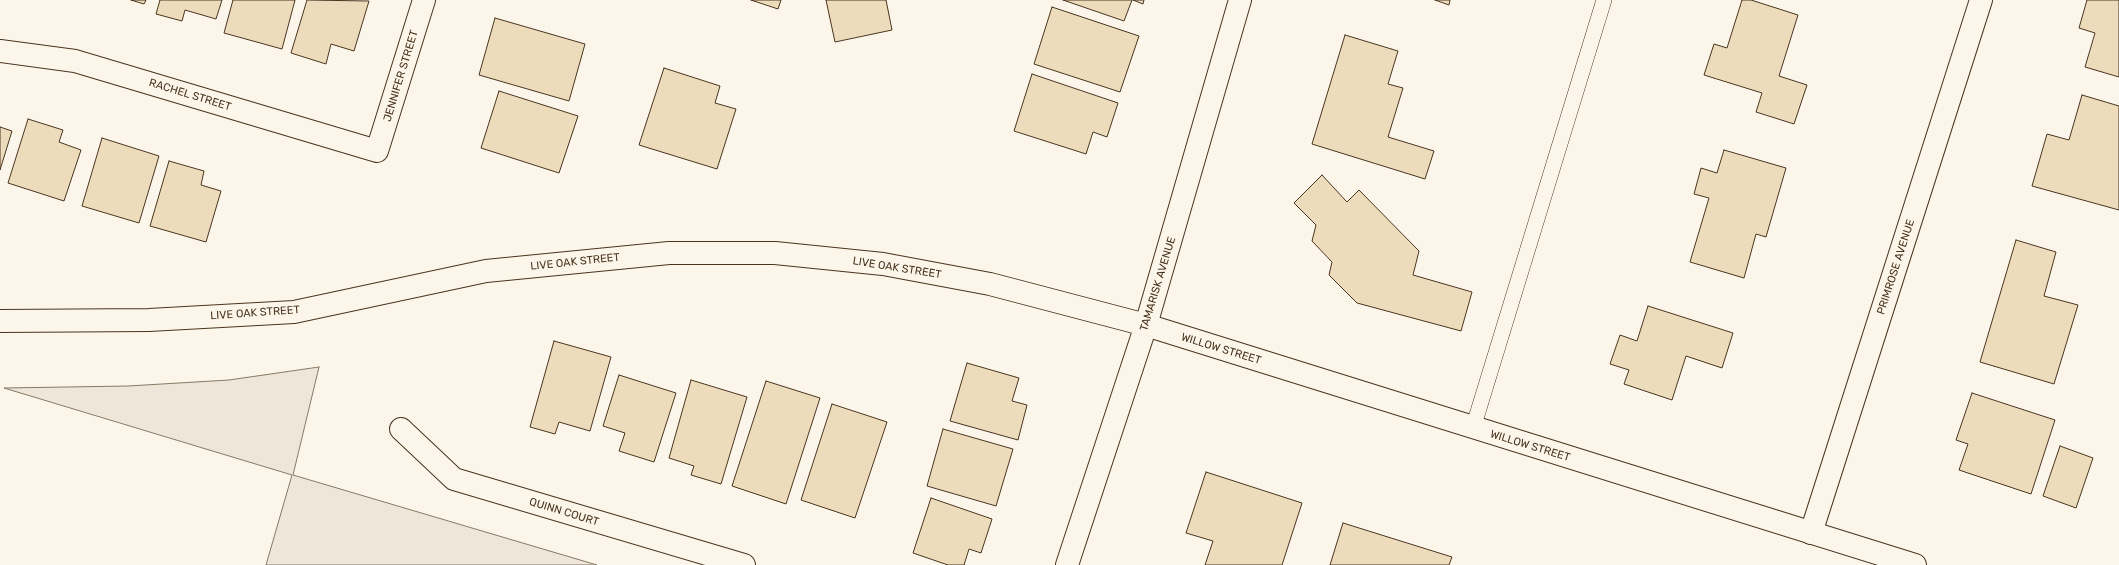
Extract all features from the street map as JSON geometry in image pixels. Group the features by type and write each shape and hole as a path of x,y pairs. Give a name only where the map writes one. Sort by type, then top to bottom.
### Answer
{"street":[{"name":"JENNIFER STREET","path":"377,151 424,0"},
{"name":"TAMARISK AVENUE","path":"1067,565 1146,325 1240,0"},
{"name":"PRIMROSE AVENUE","path":"1811,533 1981,0"},
{"name":"RACHEL STREET","path":"0,51 75,61 377,151"},
{"name":"LIVE OAK STREET","path":"0,321 149,320 294,312 486,271 669,253 760,253 883,264 990,284 1146,325"},
{"name":"WILLOW STREET","path":"1146,325 1915,565"},
{"name":"QUINN COURT","path":"401,429 454,479 744,565"}],"lane":[{"path":"1473,428 1604,0"}],"shaded area":[{"path":"319,367 293,475 597,565 266,565 292,475 4,388 128,386 229,380"}],"building":[{"path":"131,0 146,0 144,4"},
{"path":"160,0 222,0 216,19 185,10 182,21 156,14"},
{"path":"233,0 295,0 282,49 224,33"},
{"path":"307,0 369,1 354,51 331,44 326,64 291,53"},
{"path":"751,0 781,0 778,9"},
{"path":"826,0 886,0 892,30 835,42"},
{"path":"1063,0 1132,0 1124,21"},
{"path":"1133,0 1144,0 1143,4"},
{"path":"1435,0 1450,0 1449,5"},
{"path":"1742,0 1751,0 1798,15 1779,76 1807,85 1794,124 1756,112 1762,93 1704,75 1714,44 1727,48"},
{"path":"2087,0 2119,0 2119,77 2085,67 2095,33 2079,28"},
{"path":"1052,7 1139,36 1120,92 1034,64"},
{"path":"495,18 585,44 569,101 479,75"},
{"path":"1345,35 1398,51 1388,84 1403,88 1388,137 1434,151 1425,179 1312,144"},
{"path":"664,68 720,86 715,103 736,109 717,169 639,145"},
{"path":"1032,74 1118,103 1107,137 1093,132 1086,154 1014,131"},
{"path":"499,91 578,116 559,173 481,148"},
{"path":"2082,95 2119,106 2119,210 2032,186 2047,134 2069,140"},
{"path":"28,119 63,130 59,142 81,150 64,201 8,183"},
{"path":"0,127 12,131 0,170"},
{"path":"102,138 159,156 139,223 82,206"},
{"path":"1724,150 1786,168 1766,237 1756,234 1744,278 1690,262 1709,198 1694,194 1701,168 1717,173"},
{"path":"169,161 204,171 201,185 221,191 206,242 150,226"},
{"path":"1322,175 1347,202 1359,190 1419,251 1413,275 1472,292 1461,331 1357,303 1329,275 1332,262 1312,241 1316,225 1294,203"},
{"path":"2016,240 2056,252 2044,296 2078,305 2054,384 1980,362"},
{"path":"1648,306 1733,333 1722,368 1686,356 1672,400 1624,384 1629,370 1610,364 1620,335 1637,341"},
{"path":"554,341 611,357 590,431 559,422 555,434 530,427"},
{"path":"967,363 1019,378 1012,401 1027,405 1018,440 950,421"},
{"path":"619,375 676,393 654,462 619,451 625,433 603,426"},
{"path":"691,380 747,397 721,484 691,475 694,466 669,458"},
{"path":"766,381 820,398 786,504 732,486"},
{"path":"1972,393 2055,420 2031,494 1959,470 1968,444 1956,440"},
{"path":"832,404 887,422 855,518 801,500"},
{"path":"943,429 1013,449 996,506 927,486"},
{"path":"2060,446 2093,458 2076,508 2043,496"},
{"path":"1206,472 1302,503 1282,565 1205,565 1213,541 1186,533"},
{"path":"931,498 992,519 981,553 969,549 964,565 948,565 913,553"},
{"path":"1343,523 1452,557 1449,565 1330,565"}]}
